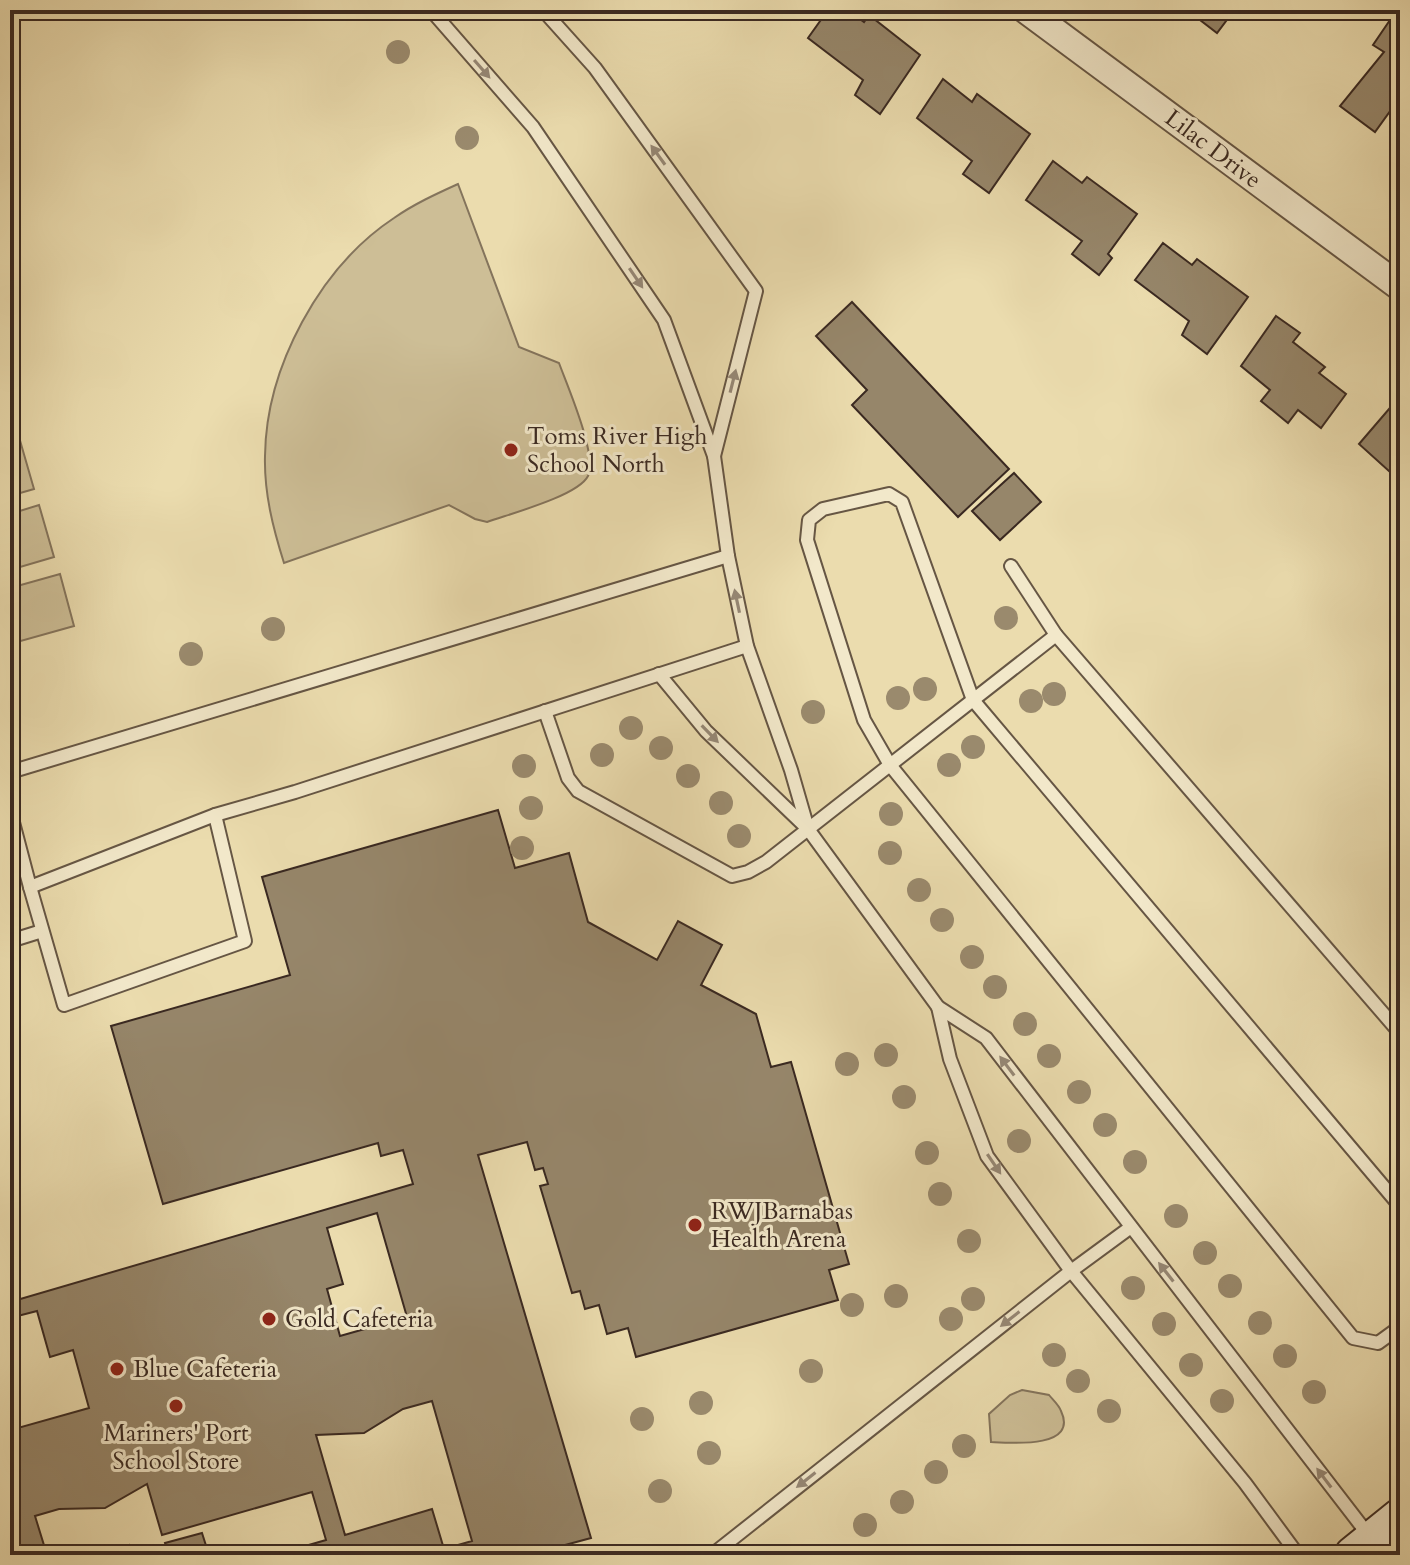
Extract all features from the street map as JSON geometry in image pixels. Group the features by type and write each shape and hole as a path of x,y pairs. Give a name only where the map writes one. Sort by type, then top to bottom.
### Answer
{"main road":[{"path":"1362,1547 1400,1517"}],"street":[{"name":"Lilac Drive","path":"1026,10 1400,287"}],"lane":[{"path":"10,15 29,10"},
{"path":"431,10 533,127 664,320 714,456 728,556 747,646 791,770 808,829"},
{"path":"543,10 595,68 756,291 714,456"},
{"path":"1400,1206 973,700 902,502 889,494 823,509 816,514 809,520 807,540 864,720 890,765 1353,1338 1378,1343 1400,1327"},
{"path":"10,772 728,556"},
{"path":"1011,566 1056,635 1400,1033"},
{"path":"545,711 568,778 578,791 732,876 766,862 1056,635"},
{"path":"30,887 215,815 747,646"},
{"path":"659,674 706,731 808,829 938,1007 986,1038 1131,1227 1362,1547"},
{"path":"10,811 64,1005 245,941 215,815"},
{"path":"10,941 42,931"},
{"path":"938,1007 950,1059 987,1156 1071,1271 1245,1483 1298,1555"},
{"path":"712,1555 1131,1227"}],"shaded area":[{"path":"458,184 519,347 559,363 585,437 590,466 588,476 582,483 557,497 487,522 449,505 284,563 270,510 265,456 275,388 302,322 321,291 367,239 409,208"},
{"path":"19,437 34,489 10,496 10,440"},
{"path":"39,505 54,557 10,570 10,514"},
{"path":"60,574 74,626 10,644 10,588"},
{"path":"1022,1390 1049,1395 1061,1411 1064,1423 1060,1432 1040,1441 991,1442 989,1414 1010,1395"}],"building":[{"path":"828,10 848,10 864,22 869,15 920,55 880,114 855,95 863,80 808,38"},
{"path":"1187,10 1214,10 1226,21 1217,33"},
{"path":"1392,17 1400,22 1400,106 1396,103 1375,132 1340,106 1384,52 1373,45"},
{"path":"943,79 972,102 977,94 1030,134 989,193 963,174 972,161 917,118"},
{"path":"1053,161 1082,183 1087,177 1137,214 1108,254 1112,258 1099,275 1072,254 1082,241 1026,200"},
{"path":"1163,243 1192,265 1197,259 1248,297 1207,354 1182,335 1189,321 1135,280"},
{"path":"852,302 1009,469 958,517 852,405 867,390 816,336"},
{"path":"1276,316 1300,333 1293,342 1325,367 1319,373 1346,394 1321,428 1298,410 1288,423 1261,401 1270,390 1241,366"},
{"path":"1389,409 1400,420 1400,481 1359,444"},
{"path":"1014,473 1041,502 1000,540 972,511"},
{"path":"498,810 515,868 569,853 588,922 657,960 678,921 722,945 701,985 756,1014 771,1067 791,1062 849,1264 829,1270 838,1300 636,1357 628,1328 607,1334 599,1305 585,1309 580,1291 572,1293 540,1186 548,1184 543,1168 535,1170 527,1142 478,1155 591,1538 554,1548 556,1555 274,1555 326,1540 312,1492 162,1535 147,1484 105,1508 59,1509 35,1516 47,1555 10,1555 10,1429 89,1408 73,1350 50,1357 37,1311 10,1318 10,1302 413,1184 403,1150 381,1156 378,1143 163,1204 111,1026 290,975 262,877","holes":["377,1213 407,1317 340,1336 327,1289 343,1284 327,1228","432,1401 472,1541 444,1549 432,1509 345,1535 316,1435 364,1433 403,1409"]},
{"path":"202,1533 209,1555 169,1555 165,1543"},
{"path":"129,1545 132,1555 100,1555 99,1552"}],"place":[{"name":"Toms River High School North","path":"511,450"},
{"name":"RWJBarnabas Health Arena","path":"695,1225"},
{"name":"Gold Cafeteria","path":"269,1319"},
{"name":"Blue Cafeteria","path":"117,1369"},
{"name":"Mariners' Port School Store","path":"176,1406"}]}
